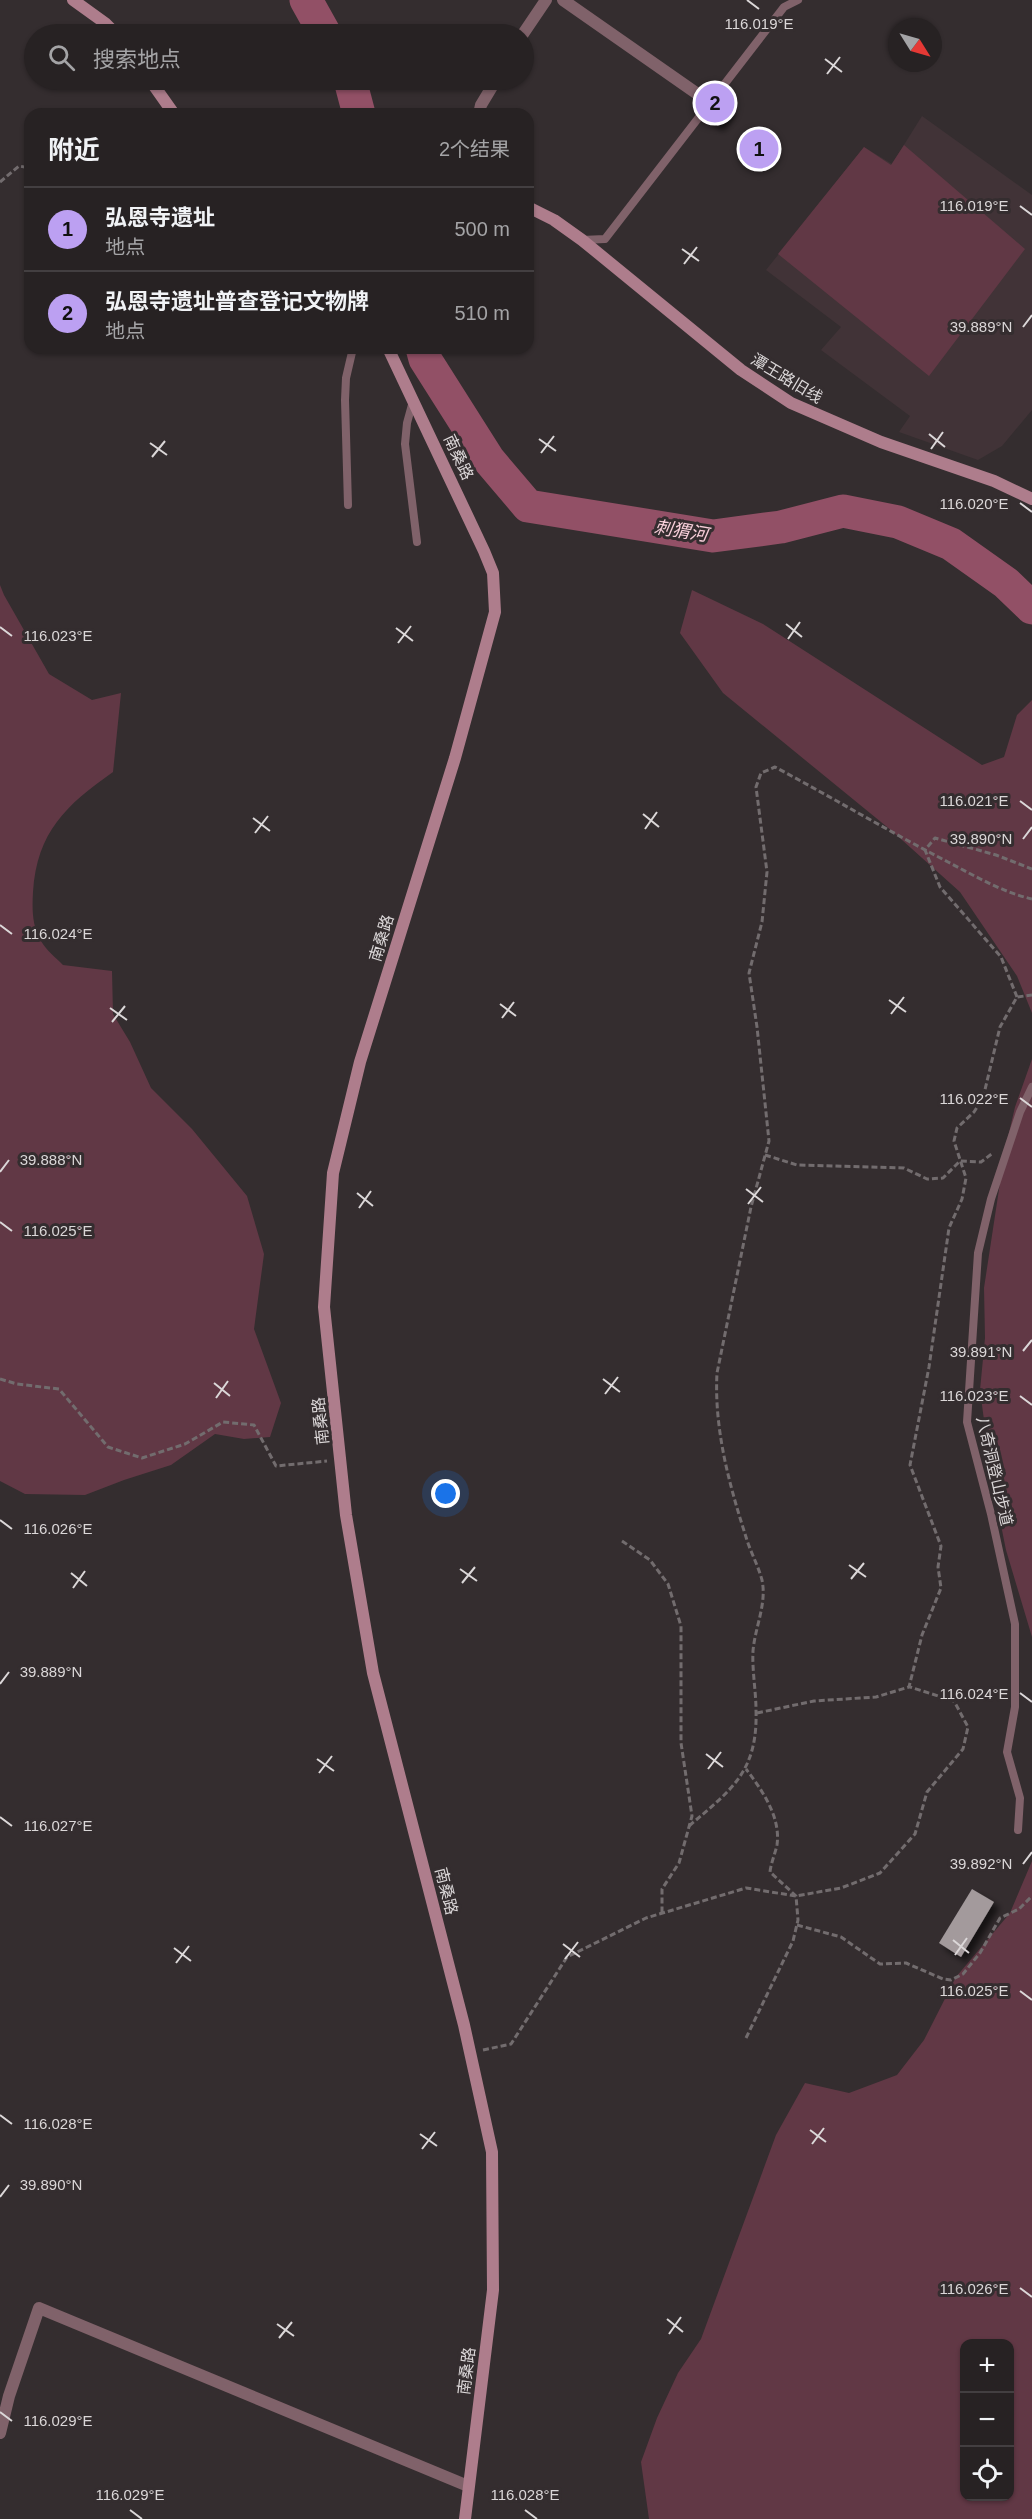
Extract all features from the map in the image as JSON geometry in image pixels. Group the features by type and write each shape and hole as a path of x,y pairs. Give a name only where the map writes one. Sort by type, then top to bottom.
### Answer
{"street":[{"path":"73,0 106,24"},
{"path":"530,24 546,0"},
{"path":"562,0 709,102"},
{"path":"157,90 170,108"},
{"path":"480,108 489,90"},
{"name":"潭王路旧线","path":"534,210 554,220 582,240 741,370 791,403 880,442 994,481 1032,499"},
{"name":"南桑路","path":"391,354 493,573 495,612 455,758 360,1062 333,1173 324,1307 346,1515 373,1673 470,2053 492,2152 493,2290 465,2519"},
{"path":"0,2433 9,2396 39,2308 468,2486"}],"lane":[{"path":"582,240 605,239 784,7 798,0"},
{"path":"348,505 345,400 346,378 352,354"},
{"path":"413,399 405,444 417,542"},
{"name":"八奇洞登山步道","path":"1018,1830 1020,1798 1007,1752 1015,1707 1015,1624 991,1514 967,1422 978,1253 991,1199 1020,1112 1032,1087"}],"path":[{"path":"0,182 19,166 24,167"},
{"path":"689,1826 734,1787 746,1769 751,1753 757,1713 753,1651 763,1600 762,1580 729,1484 716,1400 717,1372 751,1207 769,1141 749,973 762,922 767,872 756,787 761,773 775,767 926,850 1014,895 1032,899"},
{"path":"926,850 935,838 996,855 1032,869"},
{"path":"926,850 940,887 1001,957 1017,997"},
{"path":"1017,997 1032,995"},
{"path":"909,1687 922,1635 941,1588 938,1567 941,1546 910,1465 929,1367 949,1228 962,1199 966,1178 954,1141 957,1128 974,1112 983,1098 1000,1027 1017,997"},
{"path":"765,1155 797,1165 904,1168 927,1179 943,1178 960,1161 981,1162 1011,1139"},
{"path":"0,1378 17,1384 59,1389 108,1447 142,1458 185,1443 224,1422 254,1425 276,1466 340,1460"},
{"path":"622,1541 650,1560 668,1584 681,1626 681,1743 692,1816 679,1863 662,1889 662,1914"},
{"path":"470,2053 511,2044 567,1956 646,1918 746,1888 796,1896 842,1887 880,1873 915,1834 927,1792 963,1749 968,1727 954,1701 909,1687 876,1697 814,1701 757,1713"},
{"path":"746,1769 762,1790 777,1826 777,1846 770,1872 796,1896 797,1925 793,1941 746,2038"},
{"path":"797,1925 841,1937 880,1964 906,1963 943,1979 951,1980 963,1974 980,1953 1000,1918 1019,1909 1032,1896"}],"shaded area":[{"path":"922,116 1032,195 1032,410 1002,446 978,460 899,432 910,416 821,350 841,327 766,270 864,147 892,164"},
{"path":"904,145 1025,249 929,376 778,254 864,147 891,165"},
{"path":"0,585 49,674 92,700 121,693 113,772 81,796 57,822 48,836 36,871 33,898 34,923 43,944 63,965 112,971 113,1014 130,1042 151,1088 192,1129 247,1196 264,1254 254,1329 281,1403 270,1437 244,1439 215,1434 171,1465 85,1495 25,1494 0,1481"},
{"path":"692,590 763,624 982,765 1004,757 1017,715 1032,700 1032,1013 1017,976 960,892 892,831 723,693 680,633"},
{"path":"1032,1059 1032,1637 1006,1550 992,1480 980,1390 985,1338 984,1288 1005,1150 1015,1107"},
{"path":"1032,1861 1032,2519 649,2519 641,2462 657,2418 678,2373 701,2339 776,2135 805,2083 849,2093 897,2075 924,2040 956,1977 1010,1913"}],"building":[{"path":"719,101 730,109 718,126 706,118"},
{"path":"972,1889 994,1902 961,1957 939,1943"}],"waterway":[{"name":"刺猬河","path":"306,0 319,24"},
{"name":"刺猬河","path":"353,90 357,108"},
{"name":"刺猬河","path":"424,354 489,460 528,506 713,536 781,527 843,511 898,522 951,544 1006,583 1032,608"}],"place":[{"name":"弘恩寺遗址普查登记文物牌","path":"715,103"},
{"name":"弘恩寺遗址","path":"759,149"}]}
